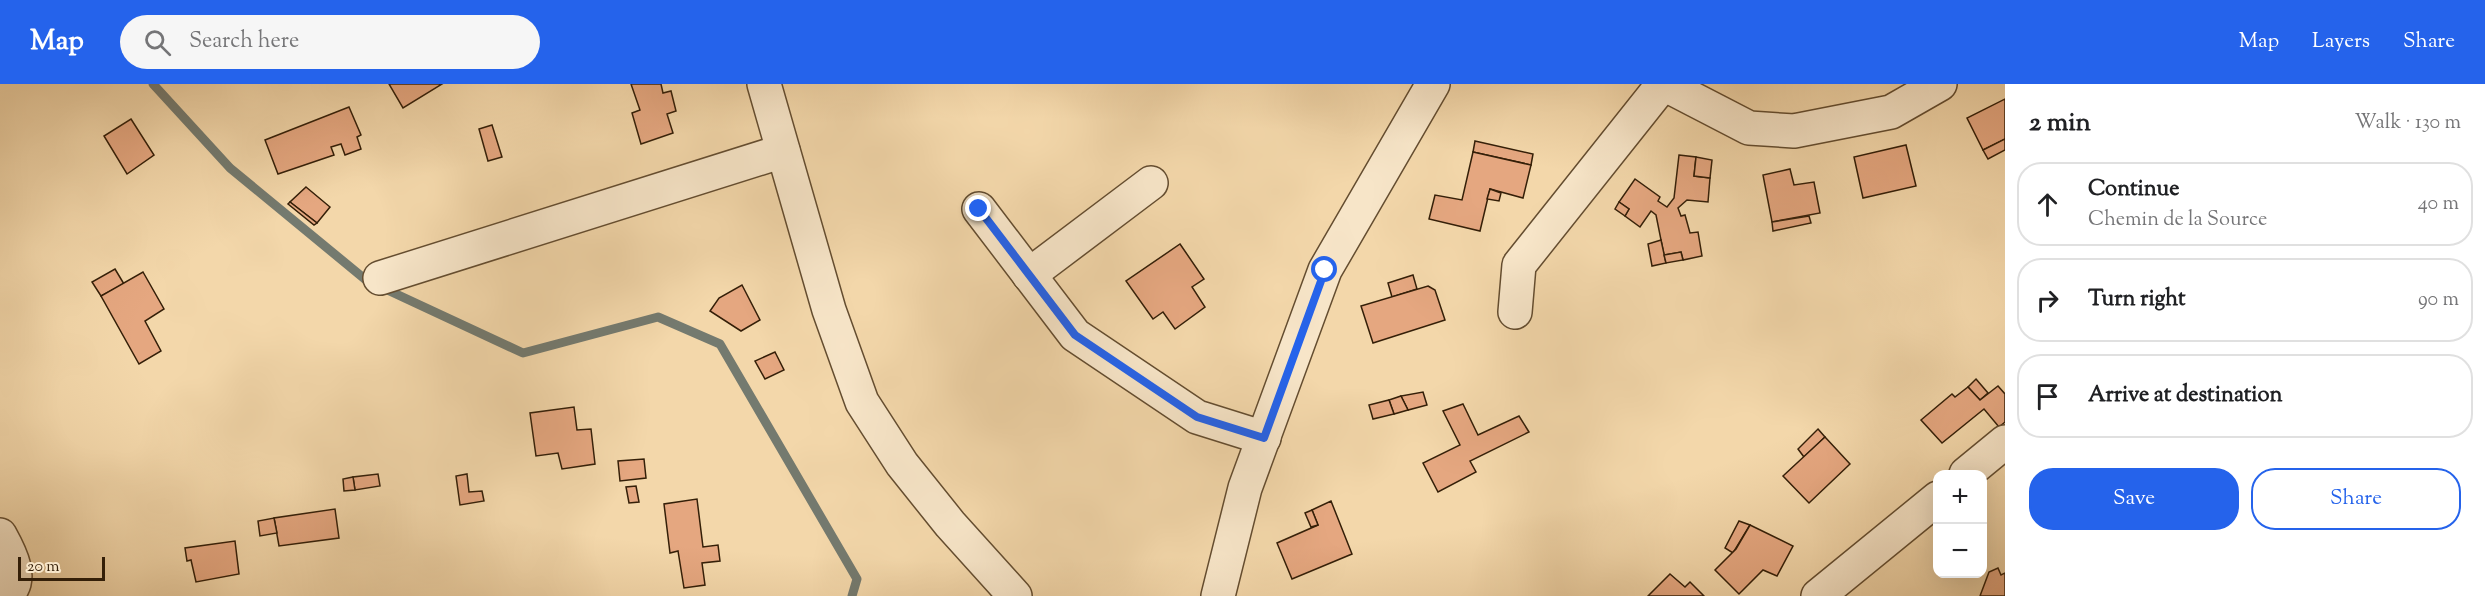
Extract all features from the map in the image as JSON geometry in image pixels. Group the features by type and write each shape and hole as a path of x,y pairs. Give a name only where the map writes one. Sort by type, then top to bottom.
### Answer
{"street":[{"path":"764,84 829,310 862,402 902,464 950,524 1015,596"},
{"path":"1218,596 1245,488 1325,270 1433,84"},
{"path":"1515,312 1519,265 1663,84 1749,128 1794,131 1891,112 1940,84"},
{"path":"380,278 783,151"},
{"path":"1029,275 1150,183"},
{"path":"979,209 1075,335 1197,417 1264,438"},
{"path":"1971,470 2005,442"},
{"path":"1818,596 1933,502"},
{"path":"0,535 14,561 15,578 4,596"}],"building":[{"path":"389,84 442,84 403,108"},
{"path":"631,84 661,84 663,93 671,91 676,111 667,114 673,133 641,144 632,113 640,110"},
{"path":"2005,99 2005,139 1983,150 1967,118"},
{"path":"349,107 361,135 357,137 361,149 345,155 341,144 331,147 334,155 278,174 265,140"},
{"path":"131,119 154,155 127,174 104,136"},
{"path":"492,125 502,157 488,161 479,129"},
{"path":"2005,139 2005,150 1988,159 1983,150"},
{"path":"1475,141 1533,154 1531,165 1473,152"},
{"path":"1906,145 1916,186 1863,198 1854,157"},
{"path":"1473,152 1531,165 1523,198 1490,189 1480,231 1429,219 1435,195 1462,200"},
{"path":"1679,155 1696,157 1694,176 1710,178 1708,202 1687,200 1678,208 1681,216 1685,215 1690,233 1698,232 1702,256 1683,260 1681,252 1664,255 1656,215 1651,211 1640,227 1625,216 1629,209 1619,202 1635,179 1660,197 1658,201 1667,207 1674,198"},
{"path":"1696,157 1712,160 1710,178 1694,176"},
{"path":"1790,169 1794,185 1814,182 1820,213 1772,222 1763,175"},
{"path":"306,187 330,207 317,223 290,202"},
{"path":"1490,189 1501,193 1499,201 1487,199"},
{"path":"290,202 317,223 314,225 288,204"},
{"path":"1619,202 1629,209 1625,216 1615,209"},
{"path":"1809,216 1811,223 1773,231 1772,222"},
{"path":"1661,240 1666,263 1652,266 1648,244"},
{"path":"1180,244 1204,279 1192,287 1205,307 1175,329 1163,312 1153,319 1126,281"},
{"path":"1681,252 1683,260 1666,263 1664,255"},
{"path":"115,269 124,284 101,296 92,282"},
{"path":"143,272 164,309 145,321 161,351 139,364 101,296"},
{"path":"1413,275 1417,289 1392,297 1388,283"},
{"path":"742,285 760,320 741,331 710,311 719,298"},
{"path":"1428,286 1435,290 1445,320 1373,343 1361,306"},
{"path":"775,352 784,370 765,379 755,361"},
{"path":"1976,379 1988,393 1980,400 1968,387"},
{"path":"1998,386 2005,394 2005,422 1999,427 1984,409 1942,443 1921,420 1952,394 1955,397 1968,387 1980,400"},
{"path":"1423,392 1427,405 1408,410 1401,396"},
{"path":"1401,396 1408,410 1394,414 1389,400"},
{"path":"1389,400 1394,414 1373,419 1369,405"},
{"path":"1463,404 1478,435 1519,416 1529,432 1470,461 1476,472 1438,492 1423,463 1460,445 1443,411"},
{"path":"574,407 577,430 591,429 595,464 562,469 558,453 536,456 530,413"},
{"path":"1818,429 1825,437 1804,457 1798,449"},
{"path":"1825,437 1850,464 1809,503 1783,476"},
{"path":"644,459 646,478 620,481 618,461"},
{"path":"378,474 380,486 355,490 353,477"},
{"path":"467,474 469,492 482,491 484,501 460,505 456,476"},
{"path":"353,477 355,490 344,491 343,479"},
{"path":"636,486 639,502 629,503 626,487"},
{"path":"697,499 703,547 718,545 720,561 702,563 705,585 684,588 678,551 670,553 664,504"},
{"path":"1331,501 1352,554 1292,579 1277,543 1318,525 1312,510"},
{"path":"335,509 339,538 279,546 274,518"},
{"path":"1312,510 1318,525 1311,527 1305,513"},
{"path":"274,518 277,533 260,536 258,521"},
{"path":"1739,521 1750,525 1733,553 1725,548"},
{"path":"1750,525 1793,546 1777,576 1763,570 1739,594 1715,570 1736,549"},
{"path":"235,541 239,574 196,582 191,560 187,561 185,548"},
{"path":"1998,568 2001,575 2005,573 2005,596 1980,596 1989,572"},
{"path":"1670,574 1685,587 1690,582 1704,596 1648,596"}],"waterway":[{"path":"153,84 230,168 366,280 523,353 658,317 720,344 857,579 852,596"}],"route":[{"path":"979,209 1075,335 1197,417 1264,438 1325,270"}]}
